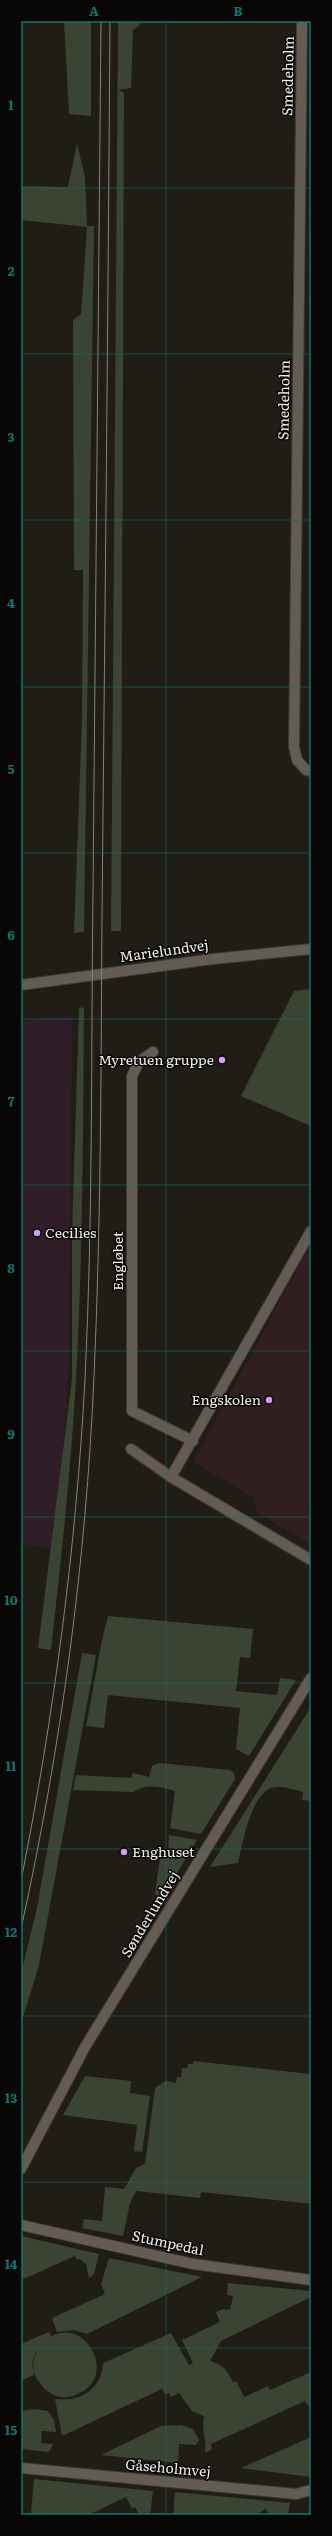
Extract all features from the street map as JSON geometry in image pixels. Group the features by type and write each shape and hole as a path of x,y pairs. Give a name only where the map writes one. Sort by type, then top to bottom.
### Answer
{"street":[{"name":"Smedeholm","path":"302,21 294,747 297,760 306,770 311,771"},
{"name":"Marielundvej","path":"21,985 213,959 311,949"},
{"name":"Engløbet","path":"153,1052 139,1062 132,1076 132,1411 193,1441"},
{"path":"172,1477 311,1231"},
{"path":"130,1449 172,1477 311,1560"},
{"name":"Sønderlundvej","path":"21,2169 85,2047 311,1678"},
{"name":"Stumpedal","path":"21,2225 193,2264 311,2280"},
{"name":"Gåseholmvej","path":"21,2468 296,2494 311,2490"}],"shaded area":[{"path":"72,1016 69,1365 56,1549 21,1544 21,1021"},
{"name":"Engskolen","path":"311,1244 311,1545 256,1512 255,1498 193,1462"}],"green space":[{"path":"64,21 91,21 91,116 69,114"},
{"path":"118,21 142,23 133,30 131,88 118,90 124,93 121,931 111,931"},
{"path":"77,144 85,177 87,226 94,226 84,932 74,933 82,720 83,570 74,570 73,320 81,314 87,227 21,220 21,186 68,187"},
{"path":"311,989 311,1126 241,1096 294,991"},
{"path":"79,1007 84,1008 82,1194 78,1333 69,1481 51,1650 38,1648 72,1379 72,1233"},
{"path":"108,1616 253,1629 250,1658 240,1657 236,1691 277,1695 280,1678 296,1680 249,1756 236,1749 240,1708 108,1695 104,1728 86,1726 101,1644"},
{"path":"82,1653 96,1655 39,1965 21,2024 21,1974 37,1908"},
{"path":"311,1707 311,1801 302,1800 303,1792 289,1788 275,1787 267,1790 260,1797 249,1819 238,1863 210,1867"},
{"path":"159,1763 230,1770 234,1773 235,1779 201,1834 170,1828 175,1791 154,1787 144,1787 133,1792 73,1790 76,1775 131,1778 133,1773 149,1777 152,1766"},
{"path":"169,1835 197,1840 162,1898 155,1894 161,1851 168,1852"},
{"path":"194,2061 311,2074 311,2204 201,2192 200,2198 136,2191 130,2203 123,2236 82,2228 84,2219 102,2221 105,2187 124,2189 136,2168 145,2164 155,2088 165,2081 176,2083 177,2077 181,2077 182,2068 187,2068 188,2064 193,2064"},
{"path":"85,2076 131,2081 130,2093 150,2096 142,2152 134,2151 137,2125 63,2115"},
{"path":"21,2236 99,2254 94,2274 89,2278 86,2264 80,2259 77,2260 75,2256 21,2280"},
{"path":"109,2258 202,2277 87,2334 74,2330 57,2332 52,2318 105,2294 101,2284"},
{"path":"228,2283 311,2291 311,2297 221,2341 210,2361 218,2364 224,2369 233,2383 236,2381 244,2397 268,2386 270,2390 311,2372 311,2405 308,2406 305,2401 211,2444 212,2449 205,2453 203,2425 204,2416 192,2411 179,2393 171,2397 169,2393 165,2394 162,2389 62,2436 55,2399 73,2398 88,2392 94,2387 98,2380 103,2363 171,2333 189,2365 193,2363 182,2340 220,2322 216,2312 223,2309 230,2310 233,2296 227,2295"},
{"path":"49,2332 51,2336 42,2343 57,2334 71,2333 84,2340 92,2350 97,2364 95,2378 86,2389 68,2397 55,2395 43,2388 33,2369 34,2375 22,2380 21,2344"},
{"path":"35,2409 48,2411 54,2420 56,2432 42,2431 41,2443 53,2444 49,2452 21,2449 21,2411"},
{"path":"181,2425 193,2429 199,2440 196,2445 179,2444 178,2463 101,2455 161,2426"},
{"path":"311,2437 311,2477 241,2468"},
{"path":"34,2479 153,2491 150,2515 139,2515 135,2507 132,2509 126,2497 88,2515 21,2515 31,2514"},
{"path":"175,2492 290,2503 288,2515 269,2515 266,2509 255,2515 173,2515"}],"tram line":[{"path":"21,1881 44,1756 62,1631 76,1505 88,1318 101,21"},
{"path":"21,1929 48,1792 70,1654 85,1515 94,1376 100,1146 110,21"}],"place":[{"name":"Myretuen gruppe","path":"222,1060"},
{"name":"Cecilies","path":"37,1233"},
{"name":"Engskolen","path":"269,1400"},
{"name":"Enghuset","path":"124,1852"}]}
